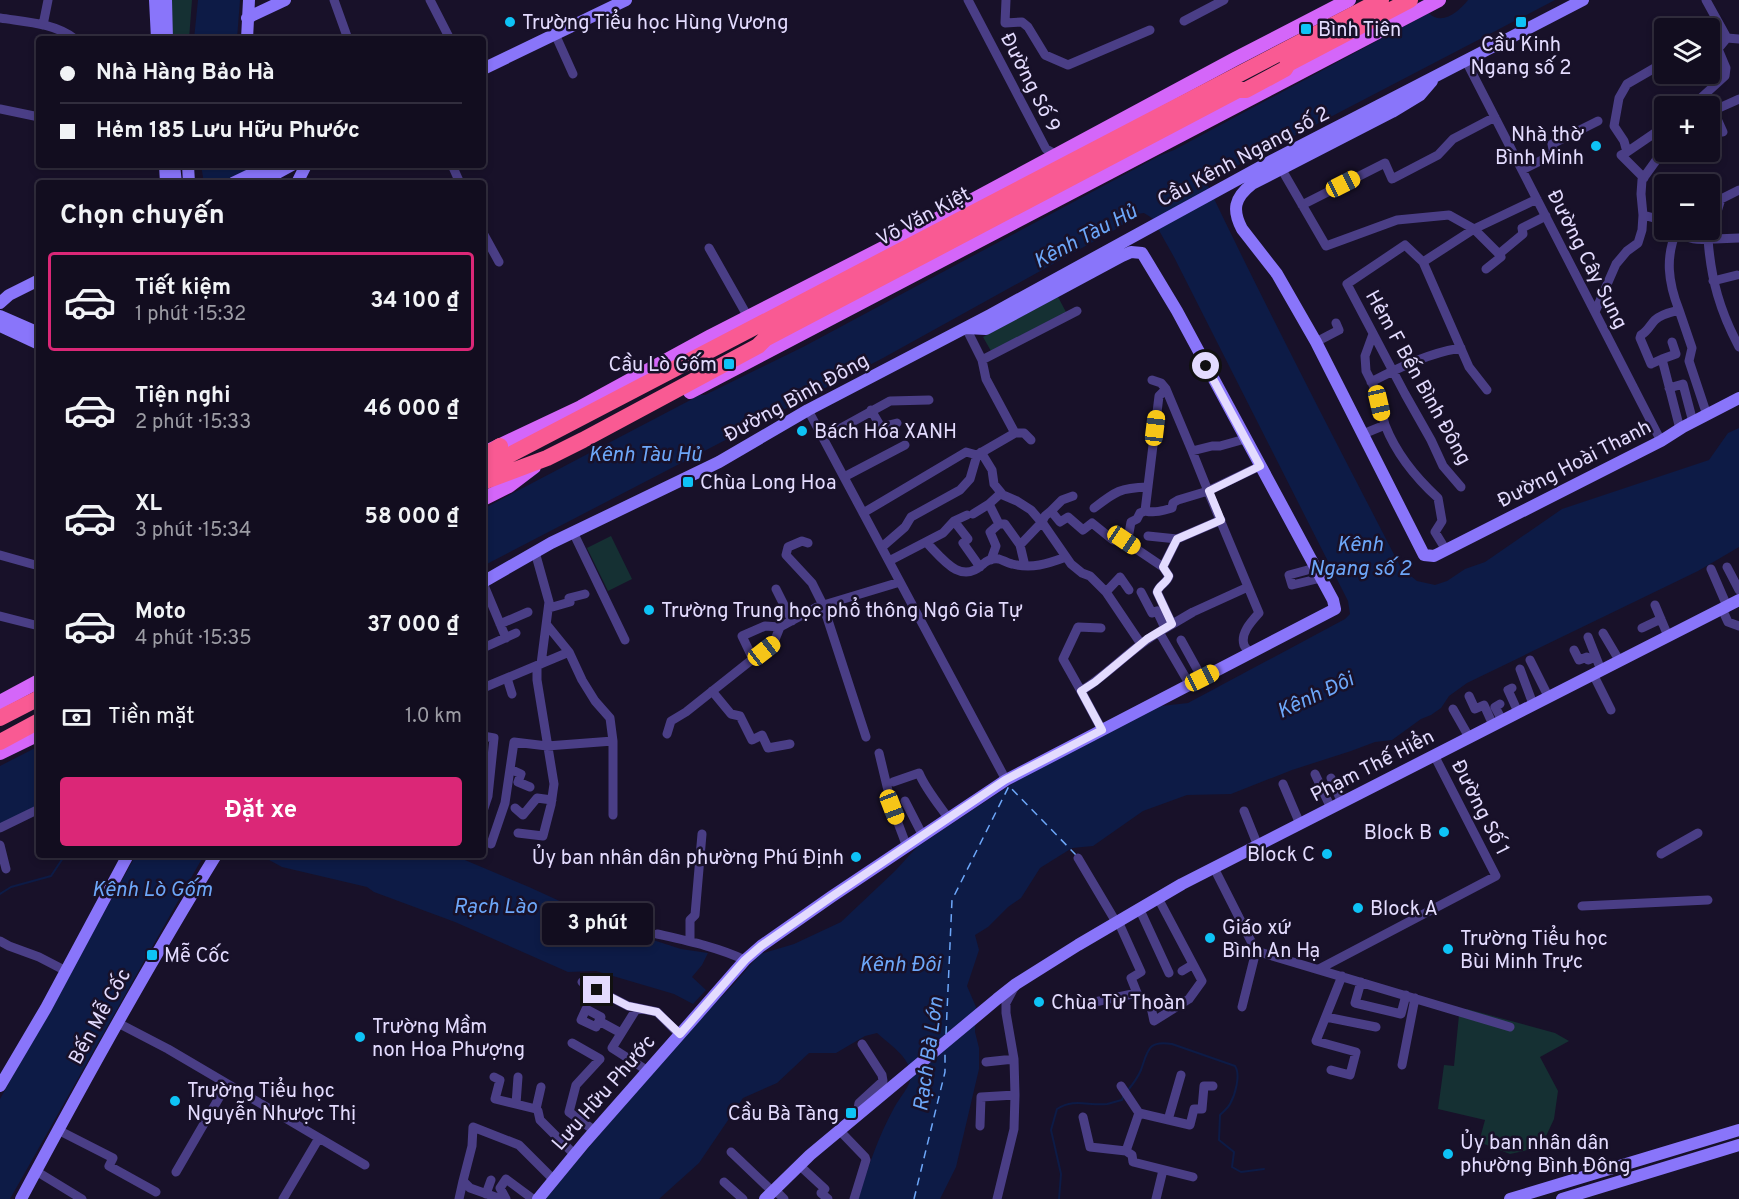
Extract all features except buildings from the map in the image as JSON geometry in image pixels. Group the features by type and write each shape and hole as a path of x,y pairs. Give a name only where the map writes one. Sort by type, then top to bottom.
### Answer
{"highway":[{"name":"Võ Văn Kiệt","path":"486,477 498,461 1381,0"},
{"name":"Võ Văn Kiệt","path":"486,479 547,458 583,440 758,346 765,339 1238,90 1246,90 1285,69 1288,64 1410,0"},
{"path":"486,453 500,446"},
{"path":"0,718 36,700"},
{"path":"0,733 36,714"},
{"path":"0,742 36,723"}],"main road":[{"name":"Võ Văn Kiệt","path":"500,446 581,407 748,316 887,246 1048,156 1349,0"},
{"name":"Võ Văn Kiệt","path":"1285,69 1291,69 1423,0"},
{"name":"Võ Văn Kiệt","path":"583,440 598,440 1439,0"},
{"path":"486,498 509,486 547,458"},
{"path":"0,702 36,683"},
{"path":"0,753 36,735"}],"street":[{"path":"43,25 48,0"},
{"path":"155,0 156,36"},
{"path":"166,0 167,36"},
{"path":"247,36 249,0"},
{"path":"247,18 285,0"},
{"path":"334,0 347,36"},
{"path":"430,0 445,36"},
{"path":"486,60 609,0"},
{"path":"486,68 626,0"},
{"name":"Đường Số 9","path":"968,0 1048,156"},
{"path":"1006,0 1005,23 1022,22 1028,27 1045,55 1068,65 1150,30"},
{"path":"1184,21 1212,3 1224,0"},
{"path":"1385,425 1363,434 1316,342 1277,273 1242,229 1237,214 1239,198 1242,192 1252,184 1420,95 1437,76 1583,0"},
{"path":"1706,0 1727,38"},
{"path":"0,18 43,25 61,30 70,36"},
{"path":"555,34 573,74"},
{"path":"1727,38 1739,39"},
{"path":"1704,96 1725,76 1726,68 1718,49 1727,38"},
{"name":"Đường Cây Sung","path":"1466,61 1661,441"},
{"path":"1627,152 1624,141 1614,126 1619,98 1627,84 1654,68"},
{"name":"Cầu Kênh Ngang số 2","path":"990,315 1273,160 1437,76"},
{"path":"1710,91 1713,96"},
{"path":"1720,108 1739,99"},
{"path":"0,109 36,116"},
{"path":"1302,205 1384,163 1392,179 1438,155 1453,138 1495,117"},
{"path":"1522,171 1554,154 1552,144 1598,121"},
{"path":"1720,124 1724,132"},
{"path":"1644,178 1621,155 1654,134"},
{"path":"1595,312 1616,264 1627,251 1638,243 1642,230 1641,194 1644,178 1655,162"},
{"path":"245,180 285,168"},
{"path":"1282,170 1326,246 1397,220 1449,215 1473,229 1499,254 1501,257 1486,268"},
{"path":"1720,202 1721,199 1739,190"},
{"path":"1487,390 1469,367 1423,262 1473,229 1537,199"},
{"path":"1643,215 1654,217"},
{"path":"1499,254 1523,234 1522,228 1546,216"},
{"path":"486,238 499,262"},
{"path":"1720,239 1739,238"},
{"path":"1672,240 1669,256 1674,299 1692,348 1689,361 1707,415"},
{"path":"1712,240 1710,264 1713,281 1728,326 1739,347"},
{"name":"Hẻm F Bến Bình Đông","path":"1423,262 1405,245 1347,284 1443,466 1461,487"},
{"path":"709,248 748,316"},
{"name":"Đường Bình Đông","path":"966,328 986,329 1122,256 1131,252 1142,253 1177,311 1245,439"},
{"path":"1713,281 1737,275"},
{"path":"6,323 10,315 4,299 36,282"},
{"path":"1672,342 1676,354 1651,364 1640,338 1656,319 1679,310"},
{"path":"982,360 1077,311"},
{"name":"Đường Bình Đông","path":"486,580 573,532 719,462 808,410 990,315"},
{"path":"0,316 6,323 36,342"},
{"path":"6,323 36,332"},
{"path":"1316,342 1339,330 1336,323"},
{"path":"966,328 982,360 986,379 1015,433"},
{"path":"1373,334 1365,356 1366,371 1376,391 1391,441 1421,483 1438,498 1442,521 1435,532 1446,550"},
{"path":"1371,382 1393,370 1439,352 1461,348"},
{"path":"1662,360 1680,429"},
{"path":"1152,380 1161,383 1166,389 1259,613 1244,634 1244,645 1250,653"},
{"path":"1669,388 1683,384 1693,422"},
{"path":"1145,511 1159,396 1166,389"},
{"name":"Đường Hoài Thanh","path":"1363,434 1424,555 1434,556 1661,441 1739,398"},
{"path":"823,438 890,401 929,400"},
{"path":"808,410 1005,780"},
{"path":"872,410 881,427 897,423"},
{"path":"863,513 966,452 979,454 1015,433 1024,433 1031,440"},
{"path":"1051,511 1060,522 1068,517 1083,530 1092,523 1113,540 1122,539 1130,533 1131,522 1137,519 1140,513 1172,508 1173,503 1178,500 1209,491 1260,466 1245,439 1192,451"},
{"path":"844,477 905,445"},
{"path":"979,454 992,470 994,483 1001,492 1031,510 1071,564 1090,576 1106,592 1141,644"},
{"path":"882,547 905,527 911,517 960,490 970,478 979,454"},
{"name":"Lưu Hữu Phước","path":"538,1199 574,1154 745,960 761,946 1005,780 1335,609 1333,600 1260,466"},
{"path":"1094,508 1112,494 1126,487 1148,487"},
{"path":"889,561 943,533 954,521 989,504 1001,492"},
{"path":"1020,545 1062,500 1073,496"},
{"path":"989,504 999,524"},
{"path":"1148,536 1177,539 1221,520"},
{"path":"954,521 968,539 963,543 980,567"},
{"path":"991,560 996,546 990,532 999,524 1005,524 1020,545 1025,566"},
{"path":"573,532 625,640"},
{"path":"1122,539 1163,567 1169,576 1168,581 1157,592 1165,628"},
{"path":"1163,567 1177,539"},
{"path":"808,543 802,541 788,547 786,555 812,583 823,605 867,738"},
{"path":"926,542 955,570 967,574 972,573 987,561 998,558 1012,564 1034,567 1066,557"},
{"path":"518,833 543,836 554,784 537,680 549,602 535,552"},
{"path":"0,555 36,565"},
{"path":"1727,567 1739,590"},
{"path":"1711,569 1728,622 1739,626"},
{"path":"1106,592 1120,577 1129,590"},
{"path":"753,659 742,636 765,626 780,627 823,605 900,582"},
{"path":"1081,691 1165,628 1193,612 1248,587"},
{"path":"486,589 506,638"},
{"path":"776,589 792,621"},
{"path":"1141,592 1152,613 1157,611 1190,685"},
{"path":"549,608 570,602 569,598 585,594"},
{"name":"Phạm Thế Hiển","path":"1016,984 1139,908 1214,868 1739,600"},
{"path":"1654,605 1668,636"},
{"path":"500,624 528,612"},
{"path":"0,616 36,625"},
{"path":"1642,628 1661,619"},
{"path":"547,625 569,652 595,701 610,718 613,741 613,815"},
{"path":"667,734 671,721 686,712 774,642 780,627"},
{"path":"1101,628 1078,627 1063,659 1102,730"},
{"path":"486,647 516,633"},
{"path":"1603,633 1619,660"},
{"path":"1588,637 1597,672 1611,710"},
{"path":"1181,640 1202,678"},
{"path":"1574,650 1579,660 1595,657"},
{"path":"486,687 569,652"},
{"path":"1530,660 1548,696"},
{"path":"1520,669 1533,704"},
{"path":"507,678 512,694"},
{"path":"1512,687 1508,690 1518,712"},
{"path":"712,691 731,714 740,716 752,740 762,735 768,748 790,744"},
{"path":"1469,696 1475,709 1484,705 1497,722"},
{"path":"1497,722 1495,706 1500,704"},
{"path":"1453,709 1469,737"},
{"path":"486,737 547,746 613,741"},
{"path":"486,802 494,738"},
{"path":"491,844 505,803 514,742"},
{"path":"879,753 892,807 907,847"},
{"name":"Đường Số 1","path":"1319,969 1496,876 1434,755"},
{"path":"510,769 521,774 518,782 530,787"},
{"path":"893,782 918,773 949,819"},
{"path":"1315,774 1336,806"},
{"path":"1331,778 1336,806"},
{"path":"1283,784 1300,824"},
{"path":"515,808 523,815 537,798 552,800"},
{"path":"905,801 923,836"},
{"path":"0,828 36,810"},
{"path":"1244,811 1258,846"},
{"path":"1660,854 1698,833"},
{"path":"690,941 690,920 695,915 702,834"},
{"path":"0,845 6,869"},
{"path":"0,1086 46,1008 126,858"},
{"name":"Bến Mễ Cốc","path":"21,1199 175,921 214,858"},
{"path":"1078,858 1117,921 1141,972 1131,978 1137,993 1090,1003"},
{"path":"1214,868 1257,951 1242,1007"},
{"path":"1151,1007 1154,1021 1189,999 1202,981 1158,898"},
{"path":"1582,906 1708,900"},
{"path":"1139,908 1169,973"},
{"path":"657,934 726,951 745,960"},
{"path":"0,941 66,971"},
{"path":"1257,951 1510,1027"},
{"path":"1182,971 1192,965"},
{"path":"1331,1070 1350,1075 1356,1052 1316,1041 1342,976"},
{"path":"582,982 628,1006 657,1012 680,1034"},
{"path":"1361,982 1355,1003 1401,1014 1411,996"},
{"path":"730,1152 774,1195 799,1165 839,1130 1016,984"},
{"path":"997,1199 1014,1129 1014,1059 1006,1003 1016,984"},
{"path":"1402,1065 1411,996"},
{"path":"637,1008 612,1048 648,1071"},
{"path":"1326,1017 1376,1027"},
{"path":"599,1021 621,1033"},
{"path":"118,1023 168,1049 365,1165"},
{"path":"572,1042 600,1059 576,1085 569,1112 595,1131"},
{"path":"857,1115 859,1103 883,1081 882,1075 862,1044"},
{"path":"986,1062 1014,1059"},
{"path":"1168,1120 1181,1075"},
{"path":"494,1077 500,1080 495,1099 536,1109"},
{"path":"516,1104 518,1077"},
{"path":"176,1172 227,1084"},
{"path":"1121,1086 1138,1113 1190,1125 1194,1109 1202,1109 1204,1086 1213,1086"},
{"path":"541,1087 536,1109 540,1120 574,1154"},
{"path":"980,1126 981,1097 1015,1095"},
{"path":"1126,1151 1138,1113"},
{"path":"1083,1117 1090,1148 1126,1151 1132,1155 1133,1162 1193,1178"},
{"path":"459,1199 472,1146 473,1127 519,1145 554,1180"},
{"path":"58,1130 113,1158 109,1166 156,1192"},
{"path":"839,1130 866,1160 854,1199"},
{"path":"1510,1199 1739,1130"},
{"path":"1562,1199 1734,1146 1723,1135"},
{"path":"283,1199 320,1138"},
{"path":"799,1165 825,1189 821,1193 828,1199"},
{"path":"1156,1199 1163,1170"},
{"path":"36,1171 82,1199"},
{"path":"506,1199 500,1188 506,1179 533,1199"},
{"path":"486,1194 490,1180"},
{"path":"463,1181 470,1188 501,1199"},
{"path":"724,1182 743,1199"}],"green space":[{"path":"171,0 192,0 189,36 171,36"},
{"path":"1058,297 1066,312 991,351 983,337"},
{"path":"611,536 632,579 608,591 587,548"},
{"path":"1467,1009 1555,1033 1569,1041 1540,1057 1558,1091 1554,1119 1541,1147 1510,1154 1479,1142 1485,1120 1438,1109 1444,1065 1454,1066 1459,1015"}],"water":[{"path":"198,0 240,0 237,36 194,36"},
{"name":"Kênh Đôi","path":"1468,0 1555,0 1206,182 1401,568 1417,581 1435,585 1447,581 1465,569 1485,562 1562,509 1709,460 1728,433 1739,428 1739,547 1698,571 1467,683 1449,696 1441,708 1392,740 1375,742 1292,770 1231,794 1187,795 1143,811 1093,846 1072,848 1040,868 1021,898 1008,907 988,927 975,935 979,950 967,986 976,1007 975,1032 979,1048 979,1069 956,1167 940,1199 858,1199 883,1130 907,1088 911,1075 910,1068 903,1057 877,1033 865,1036 836,1053 809,1053 777,1083 743,1098 699,1163 659,1199 545,1199 681,1038 760,954 794,944 841,922 917,847 1030,772 1152,707 1188,703 1345,619 1350,614 1348,601 1174,257 1152,218 1144,213 1137,214 1118,228 883,358 486,564 486,507 700,395 705,395 803,347 1429,13 1434,17 1445,18"},
{"path":"202,168 253,168 257,180 204,180"},
{"path":"36,748 36,806 0,825 0,766"},
{"name":"Kênh Lò Gốm","path":"134,858 202,858 10,1199 0,1199 0,1099"},
{"name":"Rạch Lào","path":"266,858 460,858 625,931 681,949 708,953 692,977 706,990 693,1004 674,994 596,971 568,972 455,922 374,892 367,887 282,867"}],"waterway":[{"path":"0,894 11,887 51,876 63,858"},
{"path":"1128,1090 1140,1073 1153,1045 1172,1044 1235,1066 1237,1085 1230,1104 1220,1115 1219,1140 1234,1152 1232,1167 1241,1172 1264,1169"},
{"path":"1059,1199 1061,1174 1051,1130 1057,1109 1075,1103 1107,1104 1122,1100 1123,1097"}],"ferry route":[{"path":"946,1034 952,900 1009,786 1076,855"},
{"path":"914,1199 945,1072 945,1048"}],"place":[{"name":"Trường Tiểu học Hùng Vương","path":"510,22"},
{"name":"Cầu Kinh Ngang số 2","path":"1521,22"},
{"name":"Bình Tiên","path":"1306,29"},
{"name":"Nhà thờ Bình Minh","path":"1596,146"},
{"name":"Cầu Lò Gốm","path":"729,364"},
{"name":"Bách Hóa XANH","path":"802,431"},
{"name":"Chùa Long Hoa","path":"688,482"},
{"name":"Trường Trung học phổ thông Ngô Gia Tự","path":"649,610"},
{"name":"Block B","path":"1444,832"},
{"name":"Block C","path":"1327,854"},
{"name":"Ủy ban nhân dân phường Phú Định","path":"856,857"},
{"name":"Block A","path":"1358,908"},
{"name":"Giáo xứ Bình An Hạ","path":"1210,938"},
{"name":"Trường Tiểu học Bùi Minh Trực","path":"1448,949"},
{"name":"Mễ Cốc","path":"152,955"},
{"name":"Chùa Từ Thoàn","path":"1039,1002"},
{"name":"Trường Mầm non Hoa Phượng","path":"360,1037"},
{"name":"Trường Tiểu học Nguyễn Nhược Thị","path":"175,1101"},
{"name":"Cầu Bà Tàng","path":"851,1113"},
{"name":"Ủy ban nhân dân phường Bình Đông","path":"1448,1154"}],"route":[{"path":"597,990 628,1006 657,1012 680,1034 745,960 761,946 1005,780 1102,730 1081,691 1147,639 1172,624 1157,592 1168,581 1169,576 1163,567 1177,539 1221,520 1209,491 1260,466 1206,366"}],"water label":[{"name":"Kênh Tàu Hủ","path":"1085,236"},
{"name":"Kênh Tàu Hủ","path":"645,454"},
{"name":"Kênh Ngang số 2","path":"1360,556"},
{"name":"Rạch Bà Lớn","path":"928,1054"}]}
